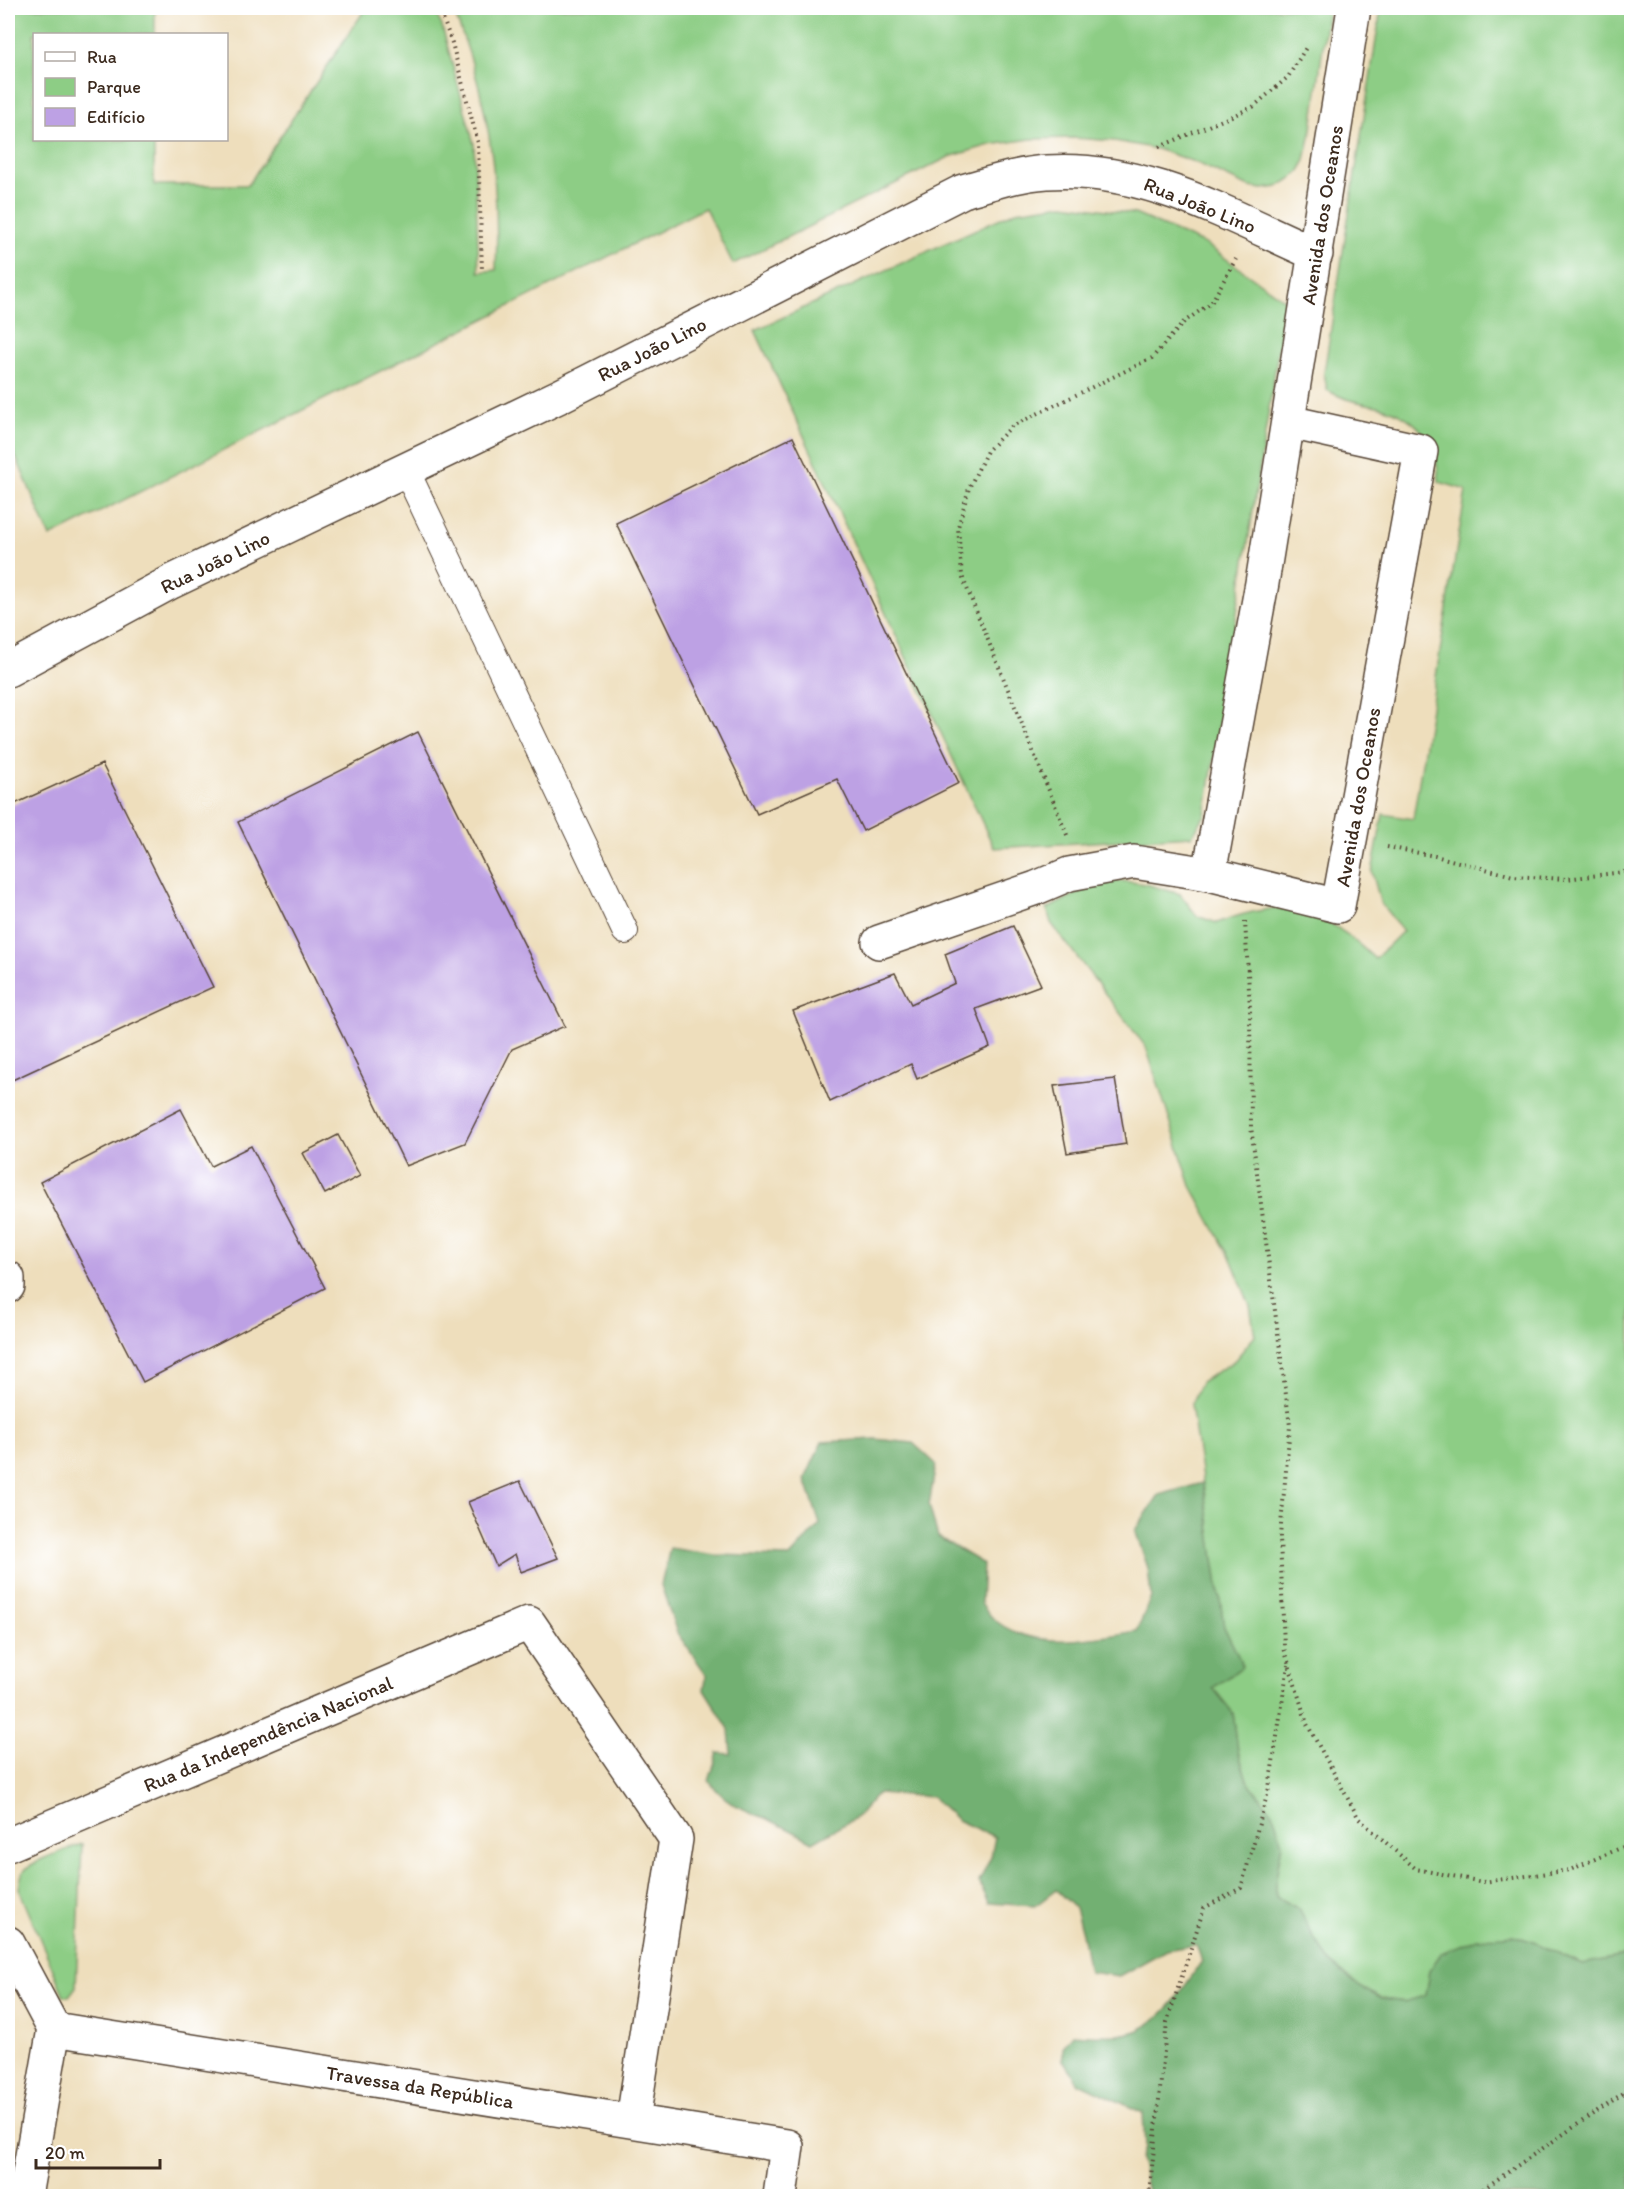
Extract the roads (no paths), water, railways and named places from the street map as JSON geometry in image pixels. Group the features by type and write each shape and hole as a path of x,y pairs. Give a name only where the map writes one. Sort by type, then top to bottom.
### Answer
{"street":[{"name":"Avenida dos Oceanos","path":"1289,422 1421,451 1338,906 1209,874 1289,422 1354,8"},
{"name":"Rua João Lino","path":"8,670 171,582 560,396 963,191 1010,177 1048,172 1098,173 1135,180 1178,193 1316,254"},
{"path":"879,942 1036,888 1069,874 1134,862 1209,874"},
{"path":"8,1278 8,1286"},
{"name":"Rua da Independência Nacional","path":"8,1845 529,1623 676,1839 633,2120"},
{"path":"8,1943 54,2029 25,2196"},
{"name":"Travessa da República","path":"54,2029 787,2146 780,2196"}],"lane":[{"path":"406,470 625,930"}]}
